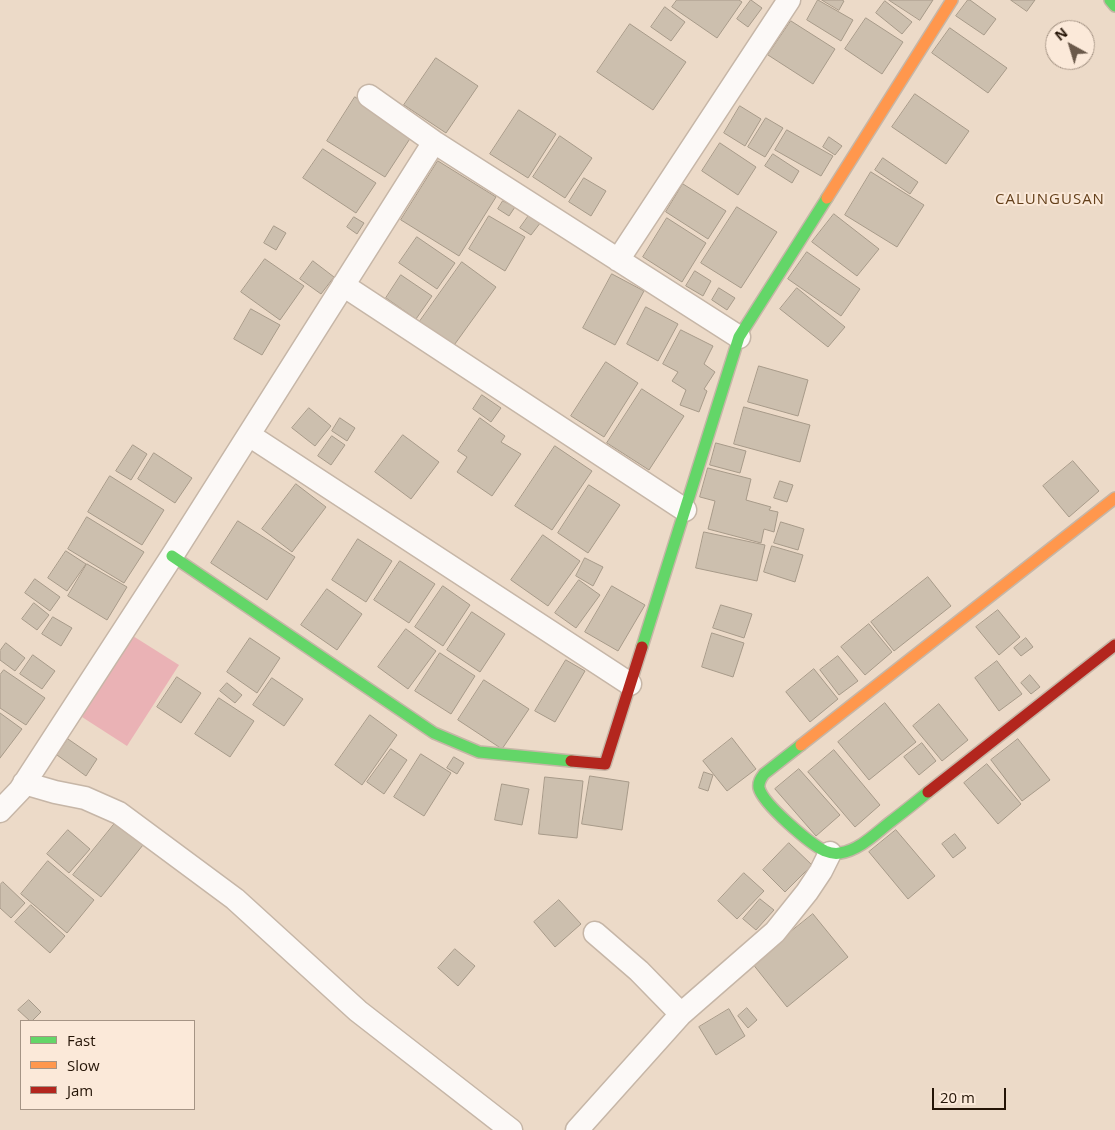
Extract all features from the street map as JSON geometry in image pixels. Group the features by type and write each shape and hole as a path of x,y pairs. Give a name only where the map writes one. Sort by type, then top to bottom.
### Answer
{"street":[{"path":"618,260 789,0"},
{"path":"172,556 434,733 479,752 605,764 739,337 952,0"},
{"path":"1110,0 1115,6"},
{"path":"369,96 434,142 739,337"},
{"path":"0,812 24,783 172,556 434,142"},
{"path":"343,285 685,510"},
{"path":"249,435 630,684"},
{"path":"1115,498 761,777 760,792 805,838 821,850 830,853 840,853 861,845 1115,646"},
{"path":"24,783 85,798 119,813 235,899 358,1011 511,1130"},
{"path":"577,1130 681,1014 775,932 807,892 830,853"},
{"path":"595,933 639,971 681,1014"}],"shaded area":[{"path":"133,636 179,665 127,746 82,717"}],"building":[{"path":"677,0 739,0 742,2 717,38 672,7"},
{"path":"751,0 762,8 748,27 737,19"},
{"path":"818,0 853,20 841,41 807,20"},
{"path":"822,0 842,0 844,1 839,10"},
{"path":"889,0 933,0 920,20"},
{"path":"968,0 996,19 984,35 956,16"},
{"path":"1011,0 1035,0 1027,11"},
{"path":"885,1 912,22 902,34 876,13"},
{"path":"665,7 685,22 671,41 651,27"},
{"path":"866,18 903,42 882,74 845,49"},
{"path":"791,21 835,49 813,84 768,55"},
{"path":"630,24 686,62 653,110 597,72"},
{"path":"950,28 1007,68 988,93 932,53"},
{"path":"436,58 478,86 446,133 404,105"},
{"path":"915,94 969,131 946,164 892,127"},
{"path":"355,97 413,134 385,177 327,141"},
{"path":"740,106 761,119 745,146 724,133"},
{"path":"519,110 556,134 528,178 490,154"},
{"path":"766,118 783,128 765,157 748,147"},
{"path":"787,130 833,156 821,176 775,150"},
{"path":"560,136 592,158 565,198 533,177"},
{"path":"829,137 842,146 835,155 823,147"},
{"path":"720,143 756,167 738,195 702,171"},
{"path":"323,149 376,183 356,213 303,178"},
{"path":"773,154 799,171 792,183 765,166"},
{"path":"883,158 918,182 910,194 875,170"},
{"path":"438,161 496,197 459,256 401,220"},
{"path":"871,172 924,205 897,247 845,215"},
{"path":"584,178 606,191 591,216 569,202"},
{"path":"683,184 726,211 708,239 666,212"},
{"path":"503,201 515,207 509,216 498,209"},
{"path":"737,207 777,232 741,288 701,263"},
{"path":"530,214 541,222 531,235 520,228"},
{"path":"834,214 879,249 857,276 812,242"},
{"path":"489,216 525,237 505,271 469,249"},
{"path":"354,217 364,223 357,234 347,227"},
{"path":"667,218 706,243 682,282 643,257"},
{"path":"274,226 286,233 276,250 264,243"},
{"path":"417,237 455,263 437,289 399,263"},
{"path":"807,252 860,289 841,316 788,279"},
{"path":"265,259 304,286 280,320 241,292"},
{"path":"313,261 334,277 321,294 300,279"},
{"path":"462,262 496,287 452,348 418,324"},
{"path":"695,271 711,281 703,296 686,286"},
{"path":"612,274 644,291 615,345 583,328"},
{"path":"401,275 432,296 416,319 386,298"},
{"path":"719,288 735,298 727,310 712,300"},
{"path":"797,288 845,327 828,347 780,309"},
{"path":"646,307 678,324 658,361 627,344"},
{"path":"251,309 280,325 262,355 234,339"},
{"path":"681,330 713,346 704,364 715,372 704,389 707,391 699,412 680,405 686,390 672,381 678,372 663,364"},
{"path":"606,362 638,383 604,437 571,416"},
{"path":"759,366 808,380 798,416 748,402"},
{"path":"642,389 684,416 649,470 607,443"},
{"path":"482,395 501,408 491,422 473,409"},
{"path":"744,407 810,425 800,462 734,444"},
{"path":"309,408 331,426 315,446 292,428"},
{"path":"340,418 355,428 347,441 332,431"},
{"path":"480,418 505,436 501,442 521,454 492,496 457,472 467,457 458,451"},
{"path":"403,435 439,462 411,499 375,472"},
{"path":"332,436 345,445 331,465 318,456"},
{"path":"716,443 746,451 740,473 710,465"},
{"path":"133,445 147,454 131,480 116,471"},
{"path":"555,446 592,471 552,530 515,506"},
{"path":"154,453 192,478 175,503 138,479"},
{"path":"1073,461 1099,491 1069,517 1043,486"},
{"path":"708,468 751,479 746,500 771,507 769,510 778,512 774,532 764,529 761,543 708,529 715,501 700,497"},
{"path":"110,476 164,510 142,545 88,512"},
{"path":"780,481 793,485 787,502 774,498"},
{"path":"296,484 326,507 292,552 262,529"},
{"path":"589,485 620,505 588,553 558,533"},
{"path":"87,517 144,552 124,583 68,549"},
{"path":"238,521 295,557 267,600 211,563"},
{"path":"781,522 804,529 798,550 774,543"},
{"path":"704,532 765,545 757,581 696,568"},
{"path":"543,535 580,561 548,606 511,580"},
{"path":"358,539 392,561 366,602 332,580"},
{"path":"772,546 803,555 795,582 764,572"},
{"path":"66,551 86,564 67,591 48,578"},
{"path":"585,558 603,567 593,586 576,576"},
{"path":"400,561 435,584 409,623 374,600"},
{"path":"87,564 127,587 107,620 68,596"},
{"path":"928,577 951,606 894,651 871,622"},
{"path":"35,579 60,597 50,611 25,593"},
{"path":"579,580 600,595 576,628 555,613"},
{"path":"443,586 470,605 443,646 415,627"},
{"path":"612,586 645,605 618,651 585,632"},
{"path":"327,589 362,614 337,650 301,625"},
{"path":"34,603 49,615 37,630 22,619"},
{"path":"721,605 752,614 744,638 713,628"},
{"path":"998,610 1020,637 999,655 976,627"},
{"path":"472,612 505,634 480,672 447,650"},
{"path":"53,617 72,628 61,646 42,634"},
{"path":"869,624 892,652 865,675 841,647"},
{"path":"406,629 436,651 408,689 378,667"},
{"path":"712,633 744,643 733,677 702,667"},
{"path":"250,638 280,658 257,693 227,672"},
{"path":"1026,638 1033,647 1021,656 1014,648"},
{"path":"6,643 25,658 15,671 0,660 0,651"},
{"path":"440,653 475,676 451,714 415,691"},
{"path":"33,655 55,671 42,689 20,674"},
{"path":"838,656 858,681 839,695 820,670"},
{"path":"566,660 585,671 555,722 535,711"},
{"path":"997,661 1022,694 999,711 975,678"},
{"path":"814,669 838,699 810,722 786,692"},
{"path":"4,670 45,698 26,725 0,708 0,675"},
{"path":"1030,675 1040,687 1031,694 1021,683"},
{"path":"177,677 201,693 181,723 157,707"},
{"path":"272,678 303,699 284,726 253,705"},
{"path":"484,680 529,709 502,749 458,720"},
{"path":"227,683 242,695 235,703 220,691"},
{"path":"219,698 254,721 230,757 195,734"},
{"path":"885,703 916,742 869,780 838,742"},
{"path":"939,704 968,740 942,761 913,726"},
{"path":"0,713 22,729 0,758"},
{"path":"370,715 397,735 362,785 335,765"},
{"path":"732,738 756,769 727,791 703,761"},
{"path":"68,739 97,759 86,776 57,755"},
{"path":"1018,739 1050,780 1022,801 991,760"},
{"path":"922,743 936,761 919,775 904,757"},
{"path":"391,749 407,760 384,794 367,782"},
{"path":"834,750 880,805 855,827 808,772"},
{"path":"421,754 451,773 424,816 394,797"},
{"path":"454,757 464,763 457,774 447,768"},
{"path":"987,764 1021,804 998,824 964,783"},
{"path":"799,769 840,815 816,836 775,789"},
{"path":"704,772 713,775 708,791 699,788"},
{"path":"590,776 629,782 622,830 582,824"},
{"path":"545,777 583,781 577,838 539,834"},
{"path":"502,784 529,789 522,825 495,820"},
{"path":"116,822 143,845 101,897 73,875"},
{"path":"68,830 90,849 69,873 47,854"},
{"path":"896,830 935,876 908,899 869,852"},
{"path":"955,834 966,848 953,858 942,844"},
{"path":"789,843 812,865 785,892 763,870"},
{"path":"48,861 94,900 67,933 21,894"},
{"path":"744,873 764,891 737,919 718,901"},
{"path":"3,882 25,903 11,918 0,908 0,885"},
{"path":"760,899 774,910 756,930 743,919"},
{"path":"559,900 581,924 555,947 534,922"},
{"path":"31,905 65,936 50,953 15,922"},
{"path":"813,914 848,957 787,1007 752,963"},
{"path":"455,949 475,966 458,986 438,968"},
{"path":"29,1000 41,1012 33,1020 29,1020 18,1010"},
{"path":"747,1008 757,1020 748,1028 738,1016"},
{"path":"729,1009 745,1036 716,1055 699,1027"}],"traffic: fast":[{"path":"1110,0 1115,6"},
{"path":"642,647 739,337 827,198"},
{"path":"172,556 434,733 479,752 571,761"},
{"path":"801,745 764,774 759,782 759,788 769,804 788,823 827,852 840,853 854,849 928,792"}],"traffic: slow":[{"path":"827,198 952,0"},
{"path":"801,745 1115,498"}],"traffic: jam":[{"path":"928,792 1115,645"},
{"path":"571,761 605,764 642,647"}],"district":[{"name":"CALUNGUSAN","path":"1050,200"}]}
